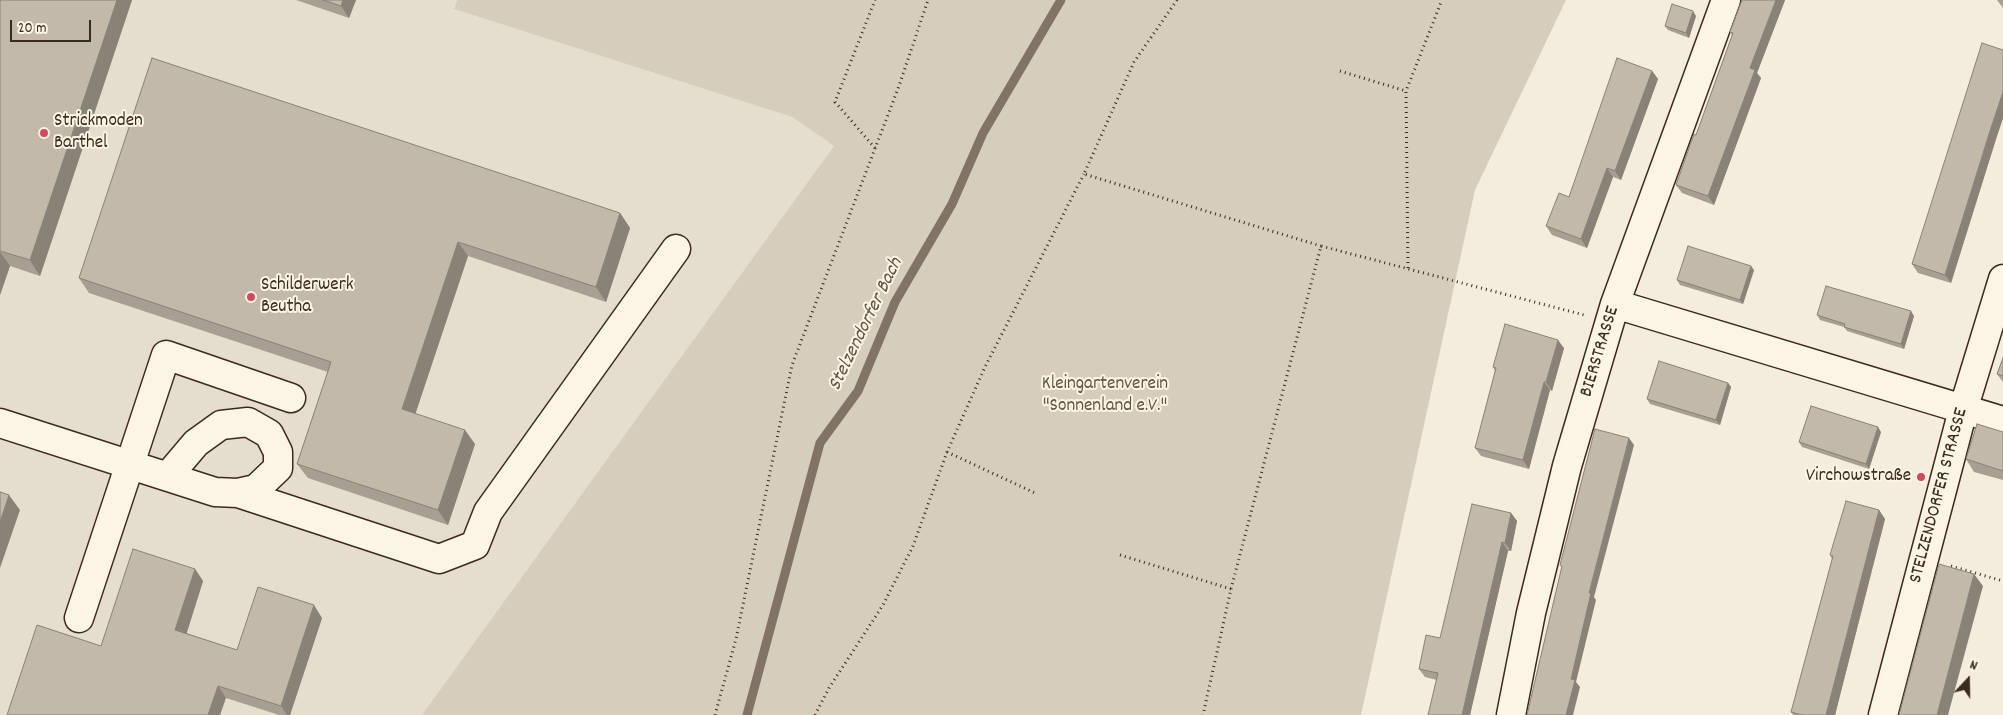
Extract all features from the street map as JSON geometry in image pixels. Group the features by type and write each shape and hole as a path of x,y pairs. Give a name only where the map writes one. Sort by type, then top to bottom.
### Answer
{"street":[{"name":"BIERSTRASSE","path":"1511,715 1531,613 1567,466 1612,313 1726,0"},
{"path":"238,493 439,559 474,544 488,512 676,249"},
{"name":"STELZENDORFER STRASSE","path":"1883,715 1963,410 2003,279"},
{"path":"1612,313 2003,421"},
{"path":"79,618 166,356 291,398"},
{"path":"0,425 215,492 238,493 256,489 278,468 278,452 269,434 248,422 221,425 196,443 168,476"}],"path":[{"path":"875,0 835,102 875,148"},
{"path":"715,715 736,640 792,365 875,148 928,0"},
{"path":"815,715 828,688 883,605 913,546 947,452 985,367 1084,174 1134,62 1176,0"},
{"path":"1408,268 1406,91 1442,0"},
{"path":"1340,70 1406,91"},
{"path":"1084,174 1321,246 1408,268 1612,313"},
{"path":"1203,715 1231,590 1321,246"},
{"path":"947,452 1035,493"},
{"path":"1120,555 1231,590"},
{"path":"1924,558 2003,581"}],"shaded area":[{"path":"0,0 457,0 454,9 792,117 834,146 432,715 0,715"}],"green space":[{"name":"Kleingartenverein \"Sonnenland e.V.\"","path":"457,0 1566,0 1475,190 1361,715 422,715 834,146 792,117 454,9"}],"building":[{"name":"Strickmoden Barthel","path":"0,0 117,0 30,260 0,251"},
{"path":"323,0 343,0 341,6"},
{"path":"1742,0 1776,0 1750,68 1755,70 1708,196 1676,185 1733,33 1730,32"},
{"path":"1672,4 1693,11 1686,33 1665,26"},
{"path":"1982,43 2003,50 2003,92 1945,275 1912,264"},
{"name":"Schilderwerk Beutha","path":"152,58 620,213 596,287 458,242 402,409 465,430 438,510 297,464 331,362 79,278"},
{"path":"1617,58 1652,71 1615,171 1607,168 1581,239 1546,226 1559,193 1569,197"},
{"path":"1688,246 1751,266 1740,300 1677,280"},
{"path":"1826,286 1911,311 1901,344 1844,327 1845,324 1817,315"},
{"path":"1505,324 1558,340 1546,382 1544,382 1523,460 1475,448 1496,368 1493,367"},
{"path":"2003,358 2003,376 1997,374"},
{"path":"1659,361 1728,383 1716,420 1647,399"},
{"path":"1811,406 1878,427 1866,464 1799,442"},
{"path":"1977,424 2003,432 2003,471 1966,459"},
{"path":"1595,429 1629,438 1589,593 1591,593 1571,679 1575,680 1566,715 1527,715 1562,566 1560,565"},
{"path":"0,492 9,495 0,522"},
{"path":"1846,501 1879,510 1826,715 1802,715 1791,712 1833,556 1830,555"},
{"path":"1472,504 1511,513 1505,543 1502,542 1462,715 1428,715 1438,673 1419,669 1426,635 1440,638"},
{"path":"133,549 195,569 175,630 237,650 258,587 314,605 281,706 218,686 208,715 7,715 37,625 101,646"},
{"path":"1939,564 1974,574 1937,715 1899,715"}],"waterway":[{"name":"Stelzendorfer Bach","path":"747,715 820,443 858,391 895,302 952,204 983,133 1061,0"}],"place":[{"name":"Strickmoden Barthel","path":"44,133"},
{"name":"Schilderwerk Beutha","path":"251,297"},
{"name":"Virchowstraße","path":"1921,477"}]}
